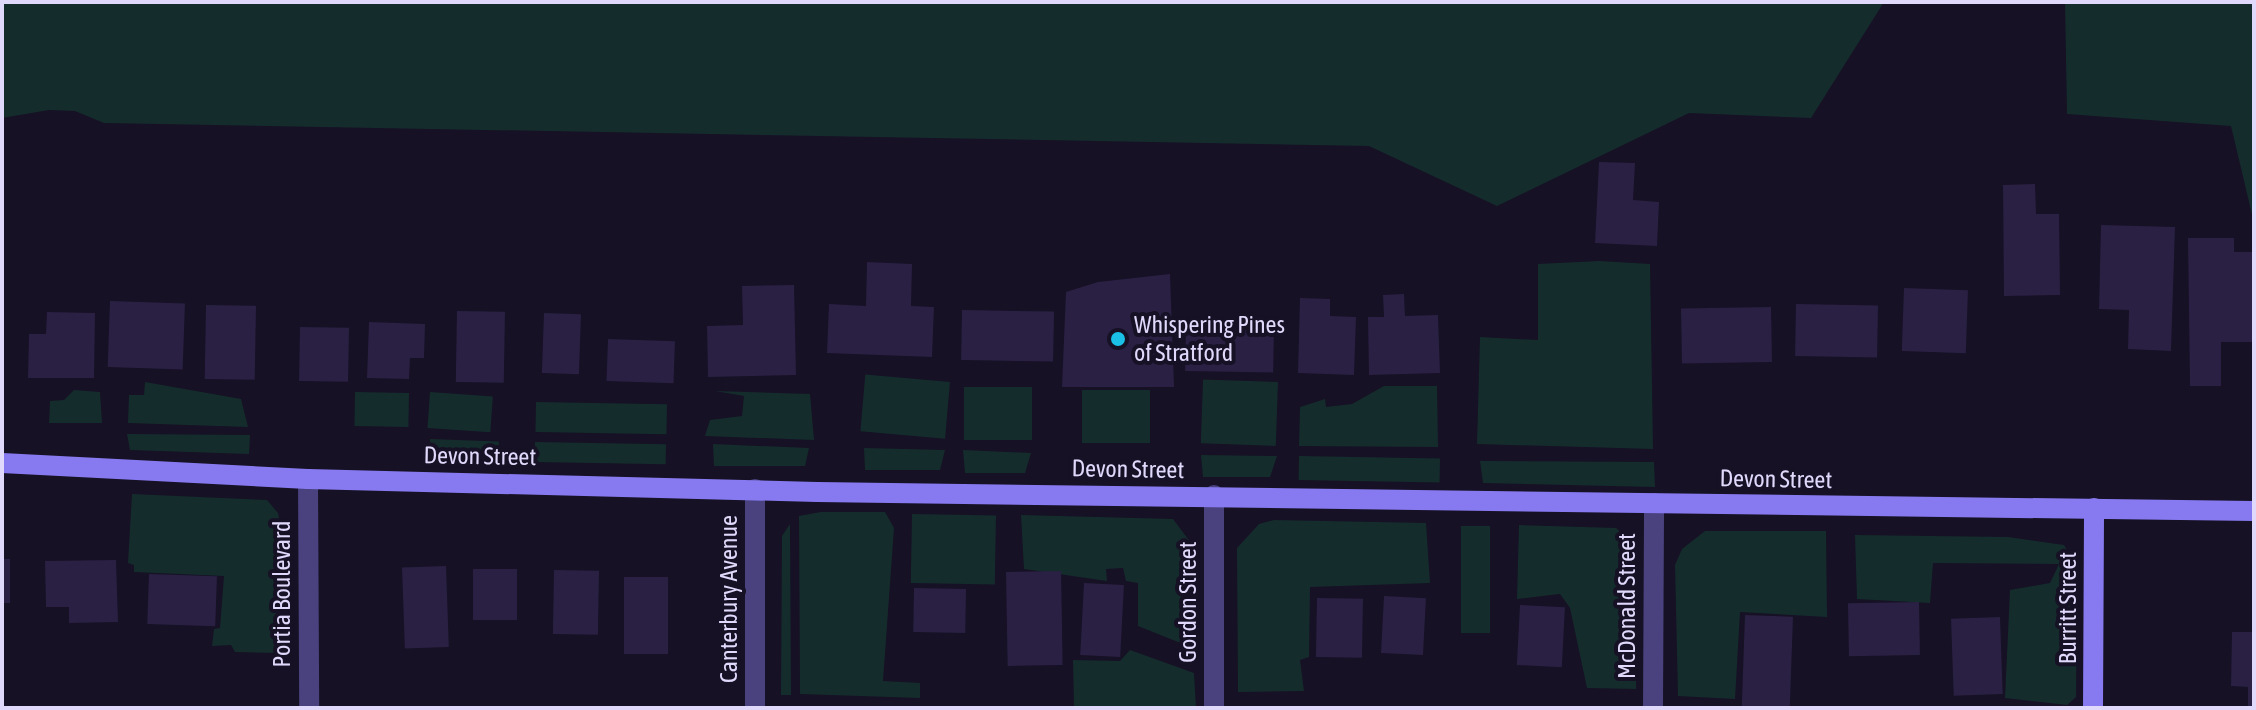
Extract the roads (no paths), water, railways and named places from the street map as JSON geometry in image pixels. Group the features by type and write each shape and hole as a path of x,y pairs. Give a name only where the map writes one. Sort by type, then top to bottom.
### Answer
{"street":[{"name":"Devon Street","path":"2,463 308,479 755,489 2254,511"},
{"name":"Portia Boulevard","path":"308,479 309,708"},
{"name":"Canterbury Avenue","path":"755,489 755,708"},
{"name":"Gordon Street","path":"1214,495 1214,708"},
{"name":"McDonald Street","path":"1653,708 1654,503"},
{"name":"Burritt Street","path":"2093,708 2094,508"}],"place":[{"name":"Whispering Pines of Stratford","path":"1118,339"}]}
